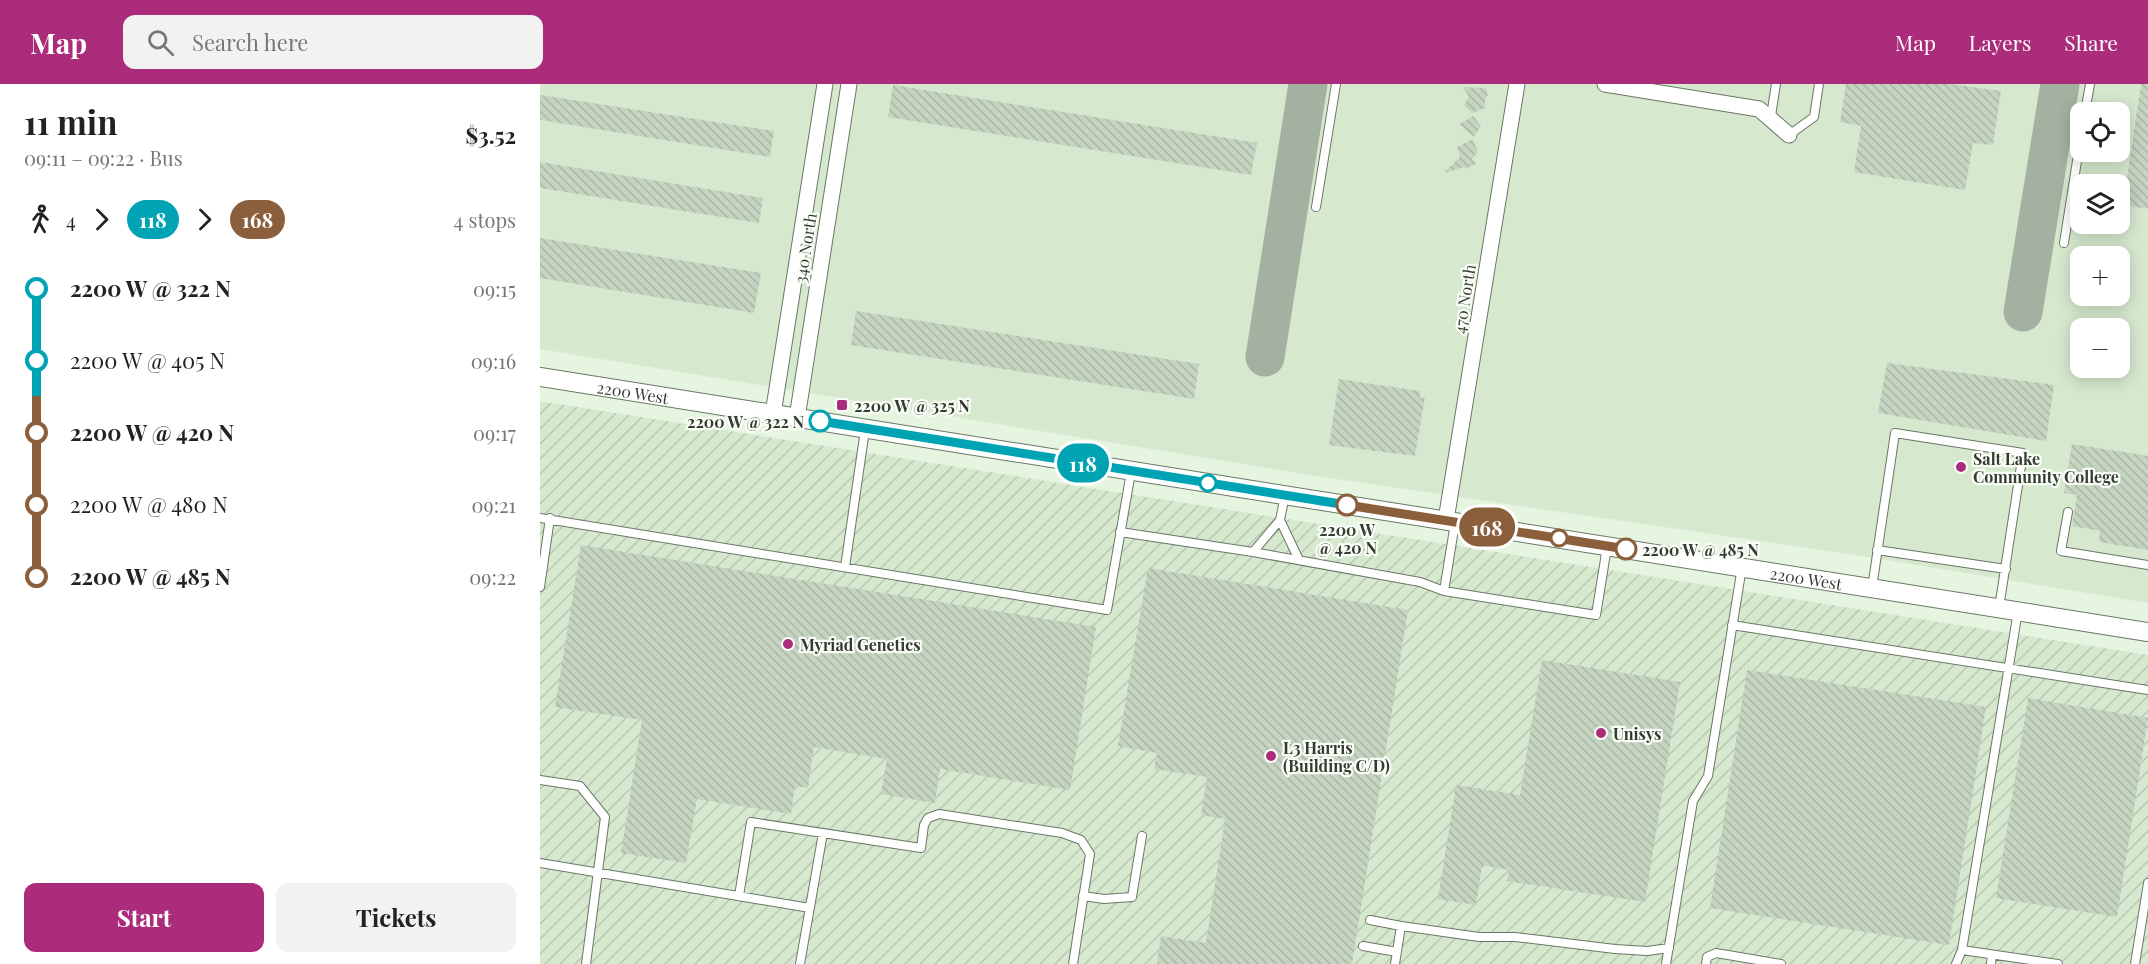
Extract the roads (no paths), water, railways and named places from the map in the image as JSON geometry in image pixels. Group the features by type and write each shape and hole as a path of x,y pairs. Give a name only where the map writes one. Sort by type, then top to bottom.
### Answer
{"street":[{"name":"340 North","path":"773,414 825,84"},
{"name":"340 North","path":"797,418 849,84"},
{"name":"470 North","path":"1451,521 1517,84"},
{"path":"1605,84 1760,109 1789,135"},
{"name":"2200 West","path":"540,377 2148,632"}],"lane":[{"path":"1316,207 1336,84"},
{"path":"1771,117 1776,84"},
{"path":"1789,135 1814,117 1819,84"},
{"path":"2087,102 2090,84"},
{"path":"2064,243 2077,162"},
{"path":"845,567 865,429"},
{"path":"1872,588 1895,433 2023,453 2000,608"},
{"path":"540,518 1107,610 1131,470"},
{"path":"1253,552 1280,520 1285,495"},
{"path":"2068,512 2061,551 2148,565"},
{"path":"540,587 550,518"},
{"path":"1280,520 1299,560"},
{"path":"1444,591 1451,521"},
{"path":"1120,532 1299,560 1420,582 1444,591 1596,615 1607,546"},
{"path":"1877,550 2006,569"},
{"path":"1666,964 1693,801 1708,776 1742,567"},
{"path":"1956,964 1962,950 2018,611"},
{"path":"1732,625 2148,690"},
{"path":"540,780 580,786 605,817 586,964"},
{"path":"739,896 751,822 921,848 924,825 928,818 939,814 1062,833 1082,840 1090,854 1073,964"},
{"path":"800,964 823,833"},
{"path":"1083,896 1104,899 1132,897 1142,836"},
{"path":"540,863 810,908"},
{"path":"2135,964 2148,883"},
{"path":"1370,920 1479,937 1538,939 1647,951 1669,948"},
{"path":"1395,964 1401,926"},
{"path":"1363,946 1397,952"},
{"path":"1962,950 2058,964"},
{"path":"1706,964 1707,957 1716,953 1781,964"},
{"path":"1991,964 1992,954"}],"place":[{"name":"2200 W @ 325 N","path":"842,405"},
{"name":"2200 W @ 322 N","path":"820,421"},
{"name":"Salt Lake Community College","path":"1961,467"},
{"name":"2200 W @ 420 N","path":"1347,505"},
{"name":"2200 W @ 485 N","path":"1626,549"},
{"name":"Myriad Genetics","path":"788,644"},
{"name":"Unisys","path":"1601,733"},
{"name":"L3 Harris (Building C/D)","path":"1271,756"}]}
